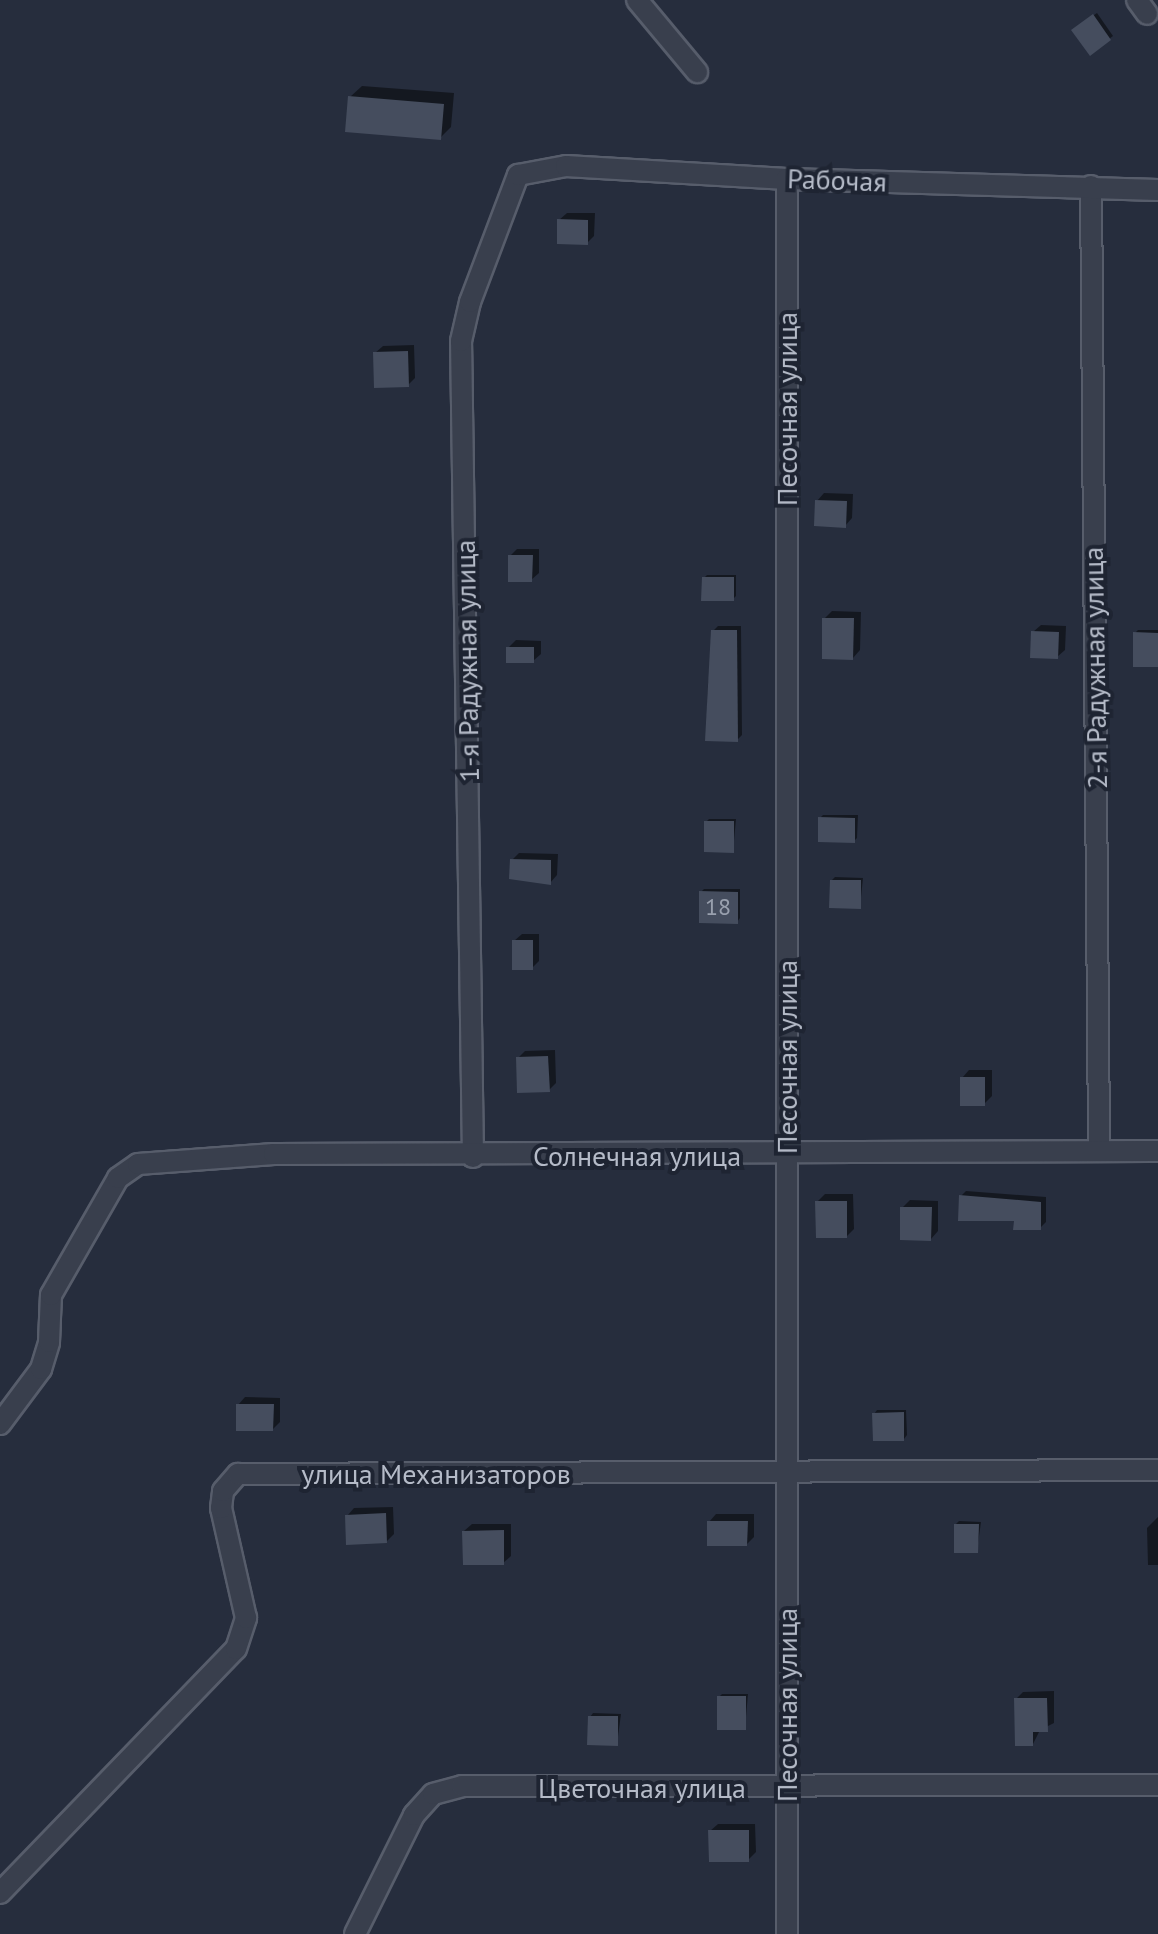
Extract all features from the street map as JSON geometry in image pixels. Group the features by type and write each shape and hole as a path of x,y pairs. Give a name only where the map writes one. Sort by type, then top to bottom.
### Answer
{"street":[{"path":"637,0 697,72"},
{"name":"Рабочая","path":"518,175 566,166 787,179 1158,190"},
{"name":"1-я Радужная улица","path":"473,1157 461,341 470,302 518,175"},
{"name":"Песочная улица","path":"787,179 787,1934"},
{"name":"2-я Радужная улица","path":"1091,186 1099,1150"},
{"name":"Солнечная улица","path":"0,1424 41,1369 51,1295 118,1178 138,1164 163,1159 274,1154 473,1157 1158,1151"},
{"name":"улица Механизаторов","path":"0,1893 236,1649 246,1618 221,1508 223,1491 238,1474 1158,1470"},
{"name":"Цветочная улица","path":"355,1934 414,1815 433,1794 462,1786 787,1789 1158,1785"}],"building":[{"path":"1093,14 1111,40 1090,56 1071,30"},
{"path":"348,96 444,104 441,140 345,132"},
{"path":"557,219 588,220 588,245 557,244"},
{"path":"408,351 409,387 374,388 373,352"},
{"path":"815,500 847,501 846,528 814,526"},
{"path":"508,555 533,555 532,582 508,582"},
{"path":"702,577 734,577 734,601 701,601"},
{"path":"822,618 854,618 853,660 822,659"},
{"path":"711,630 737,630 738,742 705,741"},
{"path":"1031,631 1059,632 1058,659 1030,658"},
{"path":"1133,632 1158,633 1158,667 1133,667"},
{"path":"506,647 534,647 534,663 506,663"},
{"path":"818,817 855,818 855,843 818,842"},
{"path":"704,821 734,821 734,853 704,852"},
{"path":"510,859 551,860 551,885 509,879"},
{"path":"830,880 861,880 861,909 829,908"},
{"path":"699,891 738,892 738,924 699,923"},
{"path":"512,940 533,940 533,970 512,970"},
{"path":"548,1056 550,1092 517,1093 516,1057"},
{"path":"960,1077 985,1077 985,1106 960,1106"},
{"path":"959,1195 1041,1202 1041,1230 1013,1230 1014,1221 958,1221"},
{"path":"815,1201 847,1201 847,1238 816,1238"},
{"path":"900,1207 932,1207 931,1241 900,1240"},
{"path":"236,1404 274,1404 273,1431 236,1431"},
{"path":"904,1412 904,1441 873,1441 872,1413"},
{"path":"386,1513 387,1543 346,1545 345,1515"},
{"path":"707,1521 748,1521 747,1546 707,1546"},
{"path":"954,1524 979,1524 978,1553 954,1553"},
{"path":"504,1530 504,1565 463,1565 462,1531"},
{"path":"717,1696 746,1696 746,1730 717,1730"},
{"path":"1014,1698 1047,1698 1048,1732 1033,1732 1033,1746 1015,1746"},
{"path":"588,1716 618,1716 618,1746 587,1745"},
{"path":"708,1830 749,1830 749,1862 709,1862"}]}
